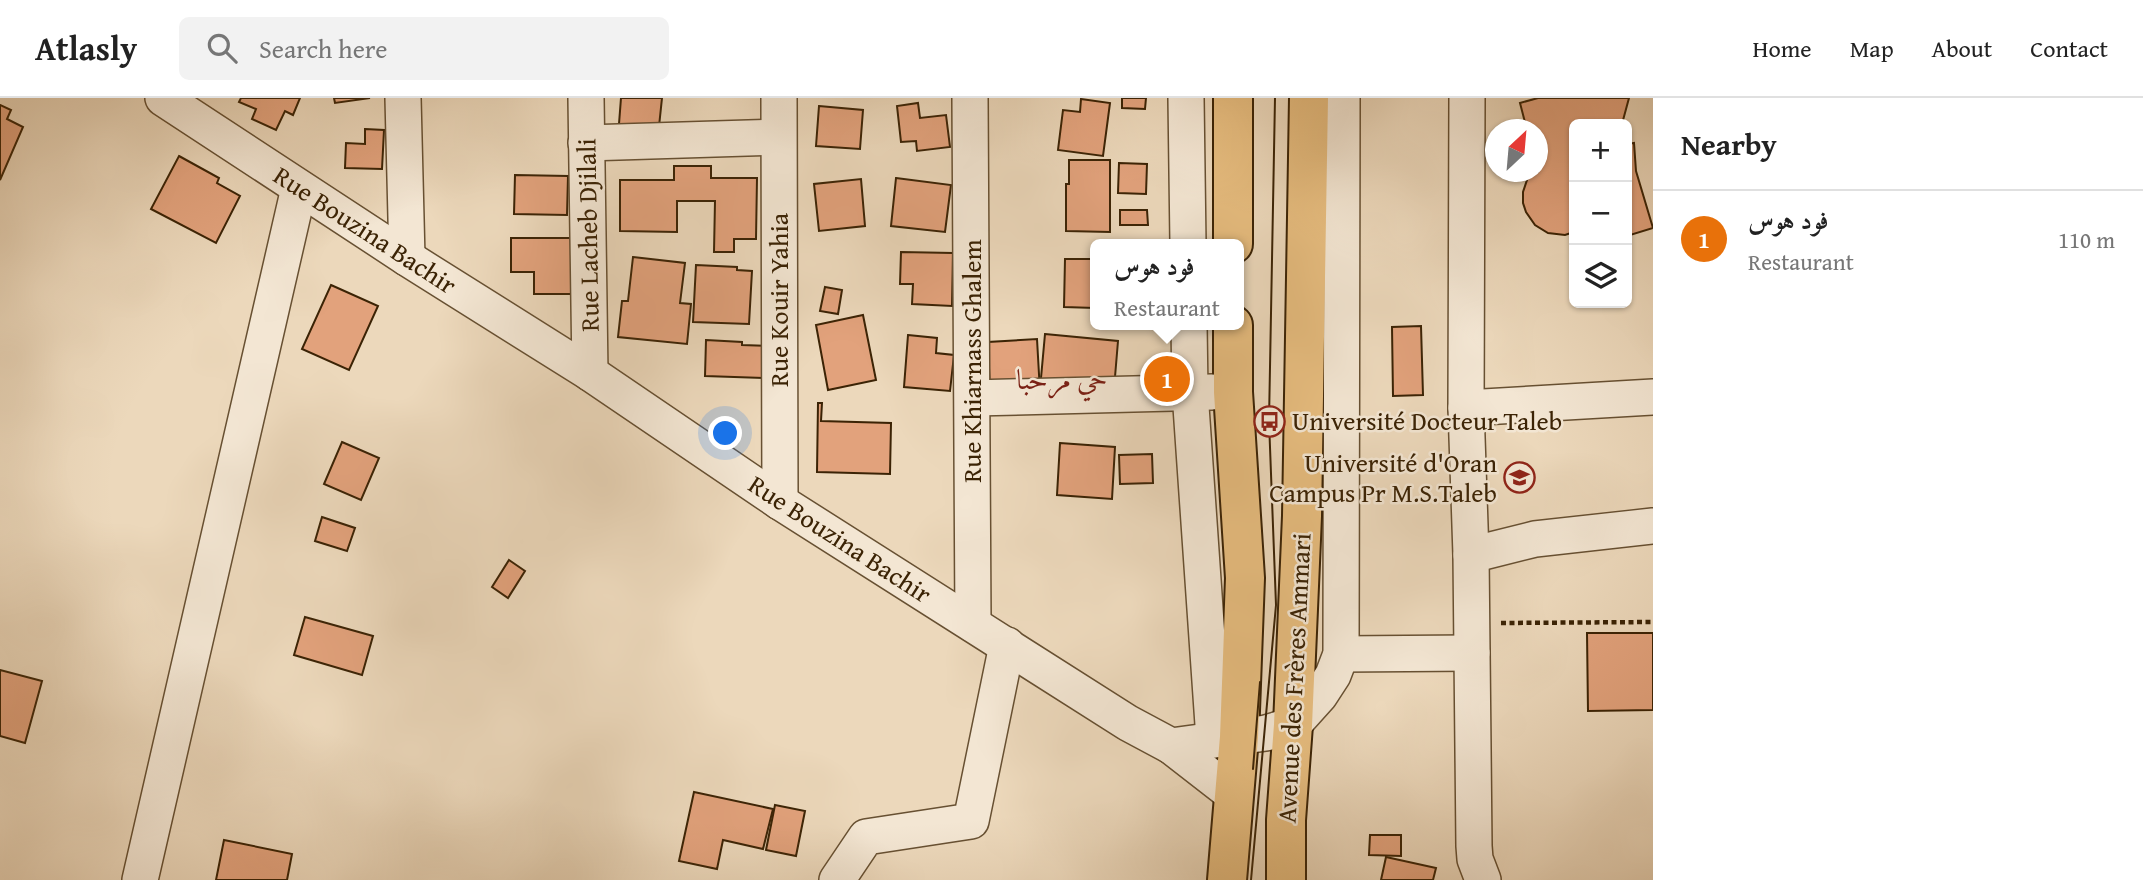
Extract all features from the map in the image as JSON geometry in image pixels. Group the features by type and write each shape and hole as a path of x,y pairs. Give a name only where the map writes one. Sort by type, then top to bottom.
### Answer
{"main road":[{"path":"1233,98 1233,239"},
{"name":"Avenue des Frères Ammari","path":"1286,880 1286,820 1302,516 1308,98"},
{"name":"Avenue des Frères Ammari","path":"1227,880 1234,794 1226,738 1245,578 1233,392 1233,330"}],"street":[{"name":"Rue Bouzina Bachir","path":"163,98 210,114 299,188 590,373 780,502 1128,723 1171,746 1234,794"},
{"path":"403,98 407,258"},
{"name":"Rue Lacheb Djilali","path":"586,98 590,373"},
{"name":"Rue Kouir Yahia","path":"779,98 780,502"},
{"name":"Rue Khiarnass Ghalem","path":"970,98 973,624"},
{"path":"1186,98 1188,239"},
{"path":"1171,746 1293,725 1320,695 1333,675 1340,654 1342,98"},
{"path":"1467,98 1466,408 1471,555 1474,846 1475,859 1483,880"},
{"path":"586,143 778,137"},
{"path":"140,880 299,188"},
{"path":"1189,330 1190,392 1226,738"},
{"path":"973,398 1233,392"},
{"path":"1466,408 1653,397"},
{"path":"1471,555 1535,539 1653,526"},
{"path":"1340,654 1472,638"},
{"path":"837,880 866,837 971,821 1007,645"}],"path":[{"path":"1472,638 1653,622"}],"building":[{"path":"241,98 300,98 293,115 285,111 276,130 252,119 256,109 239,102"},
{"path":"334,98 370,98 335,103"},
{"path":"621,98 662,98 656,155 617,150"},
{"path":"1122,98 1146,98 1145,109 1122,108"},
{"path":"1538,98 1629,98 1623,119 1569,119 1569,234 1548,233 1535,225 1526,212 1523,192 1526,182 1548,182 1548,119 1524,119 1520,103"},
{"path":"1081,99 1110,103 1103,156 1058,150 1063,110 1080,112"},
{"path":"918,103 920,118 946,115 950,147 917,151 916,141 901,142 897,106"},
{"path":"0,105 11,110 7,119 23,127 0,180"},
{"path":"819,106 863,110 860,149 816,146"},
{"path":"365,129 384,130 382,169 345,168 346,143 365,144"},
{"path":"1632,143 1636,171 1653,228 1632,234 1632,182"},
{"path":"179,156 219,178 217,183 240,196 216,243 151,209"},
{"path":"1069,160 1110,160 1110,232 1066,231"},
{"path":"1119,163 1147,164 1146,194 1118,193"},
{"path":"674,166 711,166 711,178 757,178 756,239 734,239 734,252 714,252 715,201 677,201 677,232 620,231 620,180 674,180"},
{"path":"515,175 568,176 567,215 514,214"},
{"path":"896,178 951,185 945,232 891,226"},
{"path":"861,179 865,226 819,231 814,184"},
{"path":"1120,210 1147,210 1148,225 1120,225"},
{"path":"511,238 574,238 574,294 534,294 534,272 511,272"},
{"path":"901,252 953,253 952,306 912,304 913,284 900,284"},
{"path":"633,257 685,263 680,303 691,304 687,344 618,337 622,301 628,301"},
{"path":"1065,259 1090,259 1090,308 1064,307"},
{"path":"696,265 737,267 737,270 752,271 749,324 693,322"},
{"path":"331,285 378,306 349,370 302,349"},
{"path":"825,287 842,290 838,314 820,311"},
{"path":"863,315 876,380 828,390 816,325"},
{"path":"1421,326 1423,395 1393,396 1392,327"},
{"path":"1045,334 1118,341 1115,377 1040,389"},
{"path":"908,335 937,338 936,353 954,355 950,391 904,387"},
{"path":"1037,339 1040,392 990,394 988,342"},
{"path":"706,340 768,346 766,378 705,376"},
{"path":"818,403 822,403 821,421 891,423 890,474 817,472"},
{"path":"342,442 379,458 361,500 324,484"},
{"path":"1060,443 1115,447 1112,499 1057,495"},
{"path":"1152,454 1153,483 1120,484 1119,455"},
{"path":"322,517 355,528 347,551 315,541"},
{"path":"509,560 525,571 508,598 492,587"},
{"path":"305,617 373,636 362,675 294,655"},
{"path":"1587,633 1653,633 1653,710 1588,711"},
{"path":"0,670 42,681 25,743 0,736"},
{"path":"694,792 773,809 763,849 723,840 717,869 679,861"},
{"path":"775,805 805,811 796,856 766,850"},
{"path":"1370,835 1401,835 1401,856 1369,855"},
{"path":"224,840 292,854 287,880 216,880"},
{"path":"1386,857 1436,868 1433,880 1381,880"}],"tram line":[{"path":"1251,880 1276,605 1269,421 1275,98"},
{"path":"1253,769 1260,682"}],"place":[{"name":"فود هوس","path":"1167,379"},
{"name":"Université Docteur Taleb","path":"1269,421"},
{"name":"Université d'Oran Campus Pr M.S.Taleb","path":"1520,478"}],"district":[{"name":"حي مرحبا","path":"1062,379"}]}
